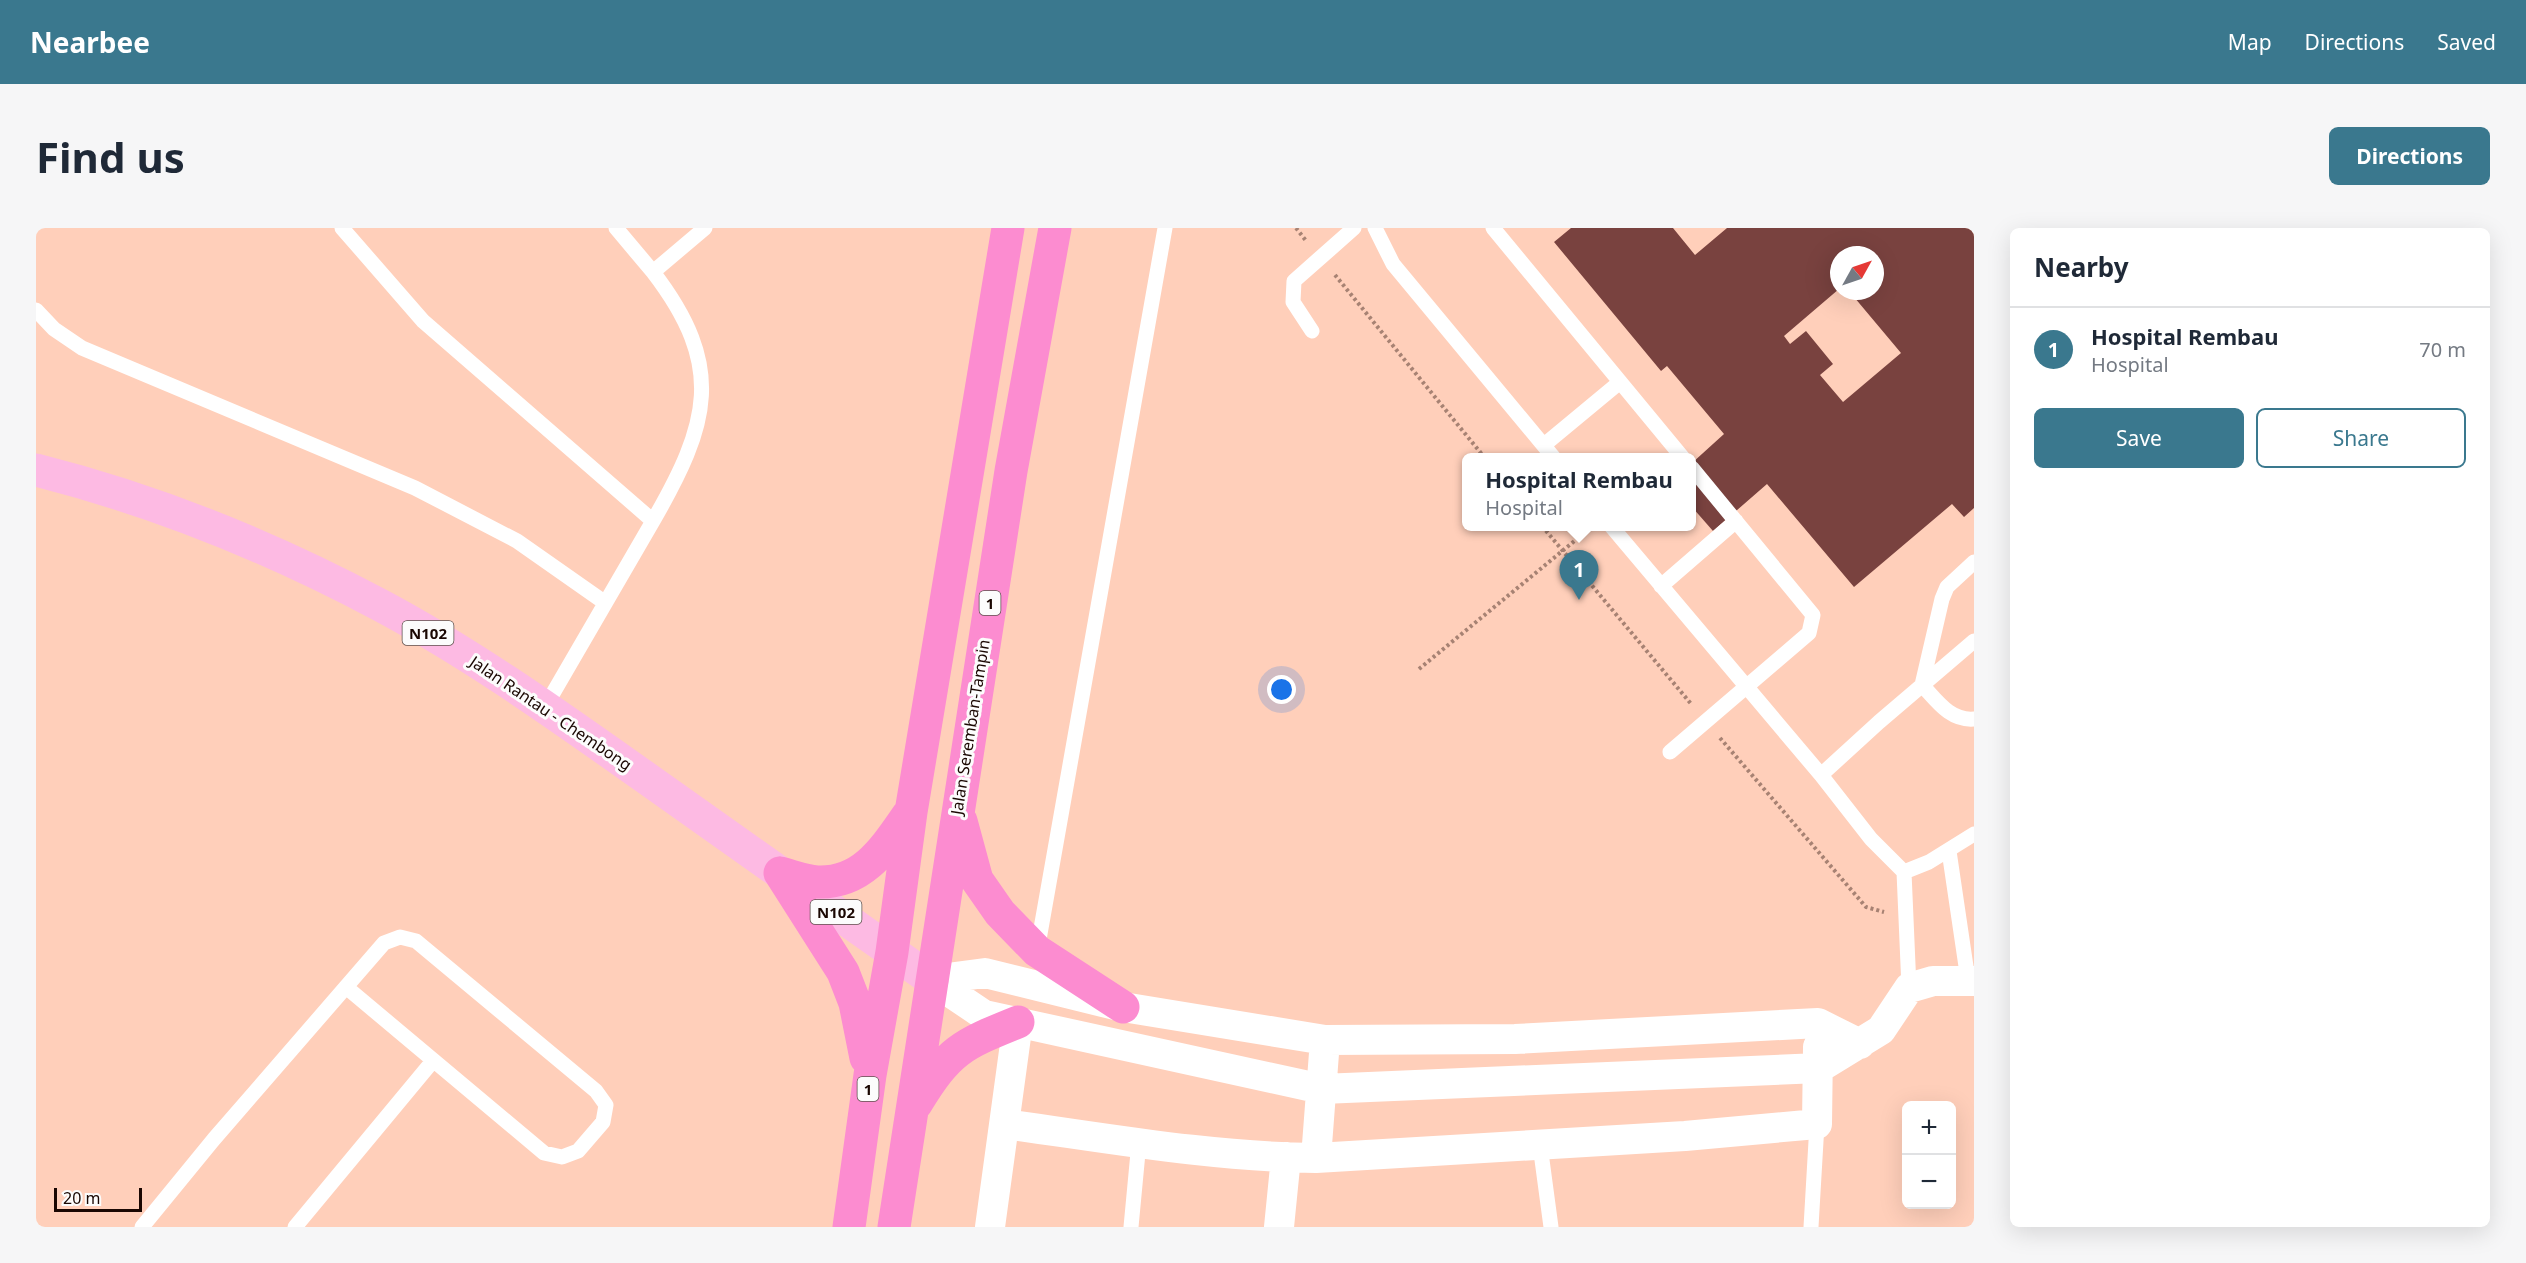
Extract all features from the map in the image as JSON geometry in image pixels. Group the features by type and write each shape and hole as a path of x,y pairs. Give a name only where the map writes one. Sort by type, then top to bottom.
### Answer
{"highway":[{"name":"1","path":"849,1227 870,1075 892,952 910,812 1008,228"},
{"name":"Jalan Seremban-Tampin","path":"894,1227 1011,471 1056,228"},
{"path":"958,808 976,880 1000,913 1037,951 1123,1007"},
{"path":"780,873 816,882 838,879 860,872 876,859 910,812"},
{"path":"780,873 843,972 855,1003 870,1075"},
{"path":"912,1111 931,1079 952,1054 971,1040 1018,1022"}],"main road":[{"name":"Jalan Rantau - Chembong","path":"36,470 95,485 185,517 296,564 418,627 545,707 932,980"}],"street":[{"path":"932,980 984,973 1123,1007 1325,1040 1515,1039 1818,1023 1860,1044"},
{"path":"932,980 984,1015 1322,1089 1819,1068 1881,1030 1909,988 1934,981 1971,981"},
{"path":"990,1227 1018,1022"},
{"path":"1005,1124 1138,1142 1316,1158 1685,1136 1817,1124 1818,1023"},
{"path":"1316,1158 1325,1040"},
{"path":"1279,1227 1286,1157"}],"lane":[{"path":"342,228 423,321 653,521"},
{"path":"545,707 675,482 695,430 703,385 700,360 677,303 616,228"},
{"path":"653,273 705,228"},
{"path":"1037,951 1165,228"},
{"path":"1312,331 1293,302 1294,281 1354,228"},
{"path":"1375,228 1393,264 1550,453"},
{"path":"1493,228 1679,453"},
{"path":"36,310 54,329 82,348 387,475 474,518 517,541 604,602"},
{"path":"1544,445 1620,382"},
{"path":"1670,752 1809,633 1814,615 1696,473"},
{"path":"1661,586 1736,521"},
{"path":"1615,531 1821,775 1871,839 1904,872 1909,988"},
{"path":"1922,685 1942,599 1947,587 1974,562"},
{"path":"1821,775 1974,642"},
{"path":"1922,685 1951,715 1963,720 1974,719"},
{"path":"1904,872 1949,850 1974,834"},
{"path":"1949,850 1971,981"},
{"path":"141,1227 187,1170 384,943 400,937 416,942 596,1090 606,1106 603,1122 578,1151 562,1157 544,1153 432,1062 346,987"},
{"path":"295,1227 432,1062"},
{"path":"1811,1227 1817,1124"},
{"path":"1131,1227 1138,1142"},
{"path":"1540,1145 1551,1227"}],"path":[{"path":"1296,228 1481,453"},
{"path":"1419,669 1586,531"}],"building":[{"path":"1571,228 1673,228 1695,255 1727,228 1974,228 1974,508 1964,517 1952,504 1854,587 1767,484 1713,531 1696,512 1696,459 1724,434 1667,366 1661,371 1554,242","holes":["1830,246 1884,246 1884,300 1857,300 1901,353 1843,402 1820,375 1833,364 1806,331 1790,344 1784,336 1830,297"]}],"place":[{"name":"Hospital Rembau","path":"1579,600"}]}
